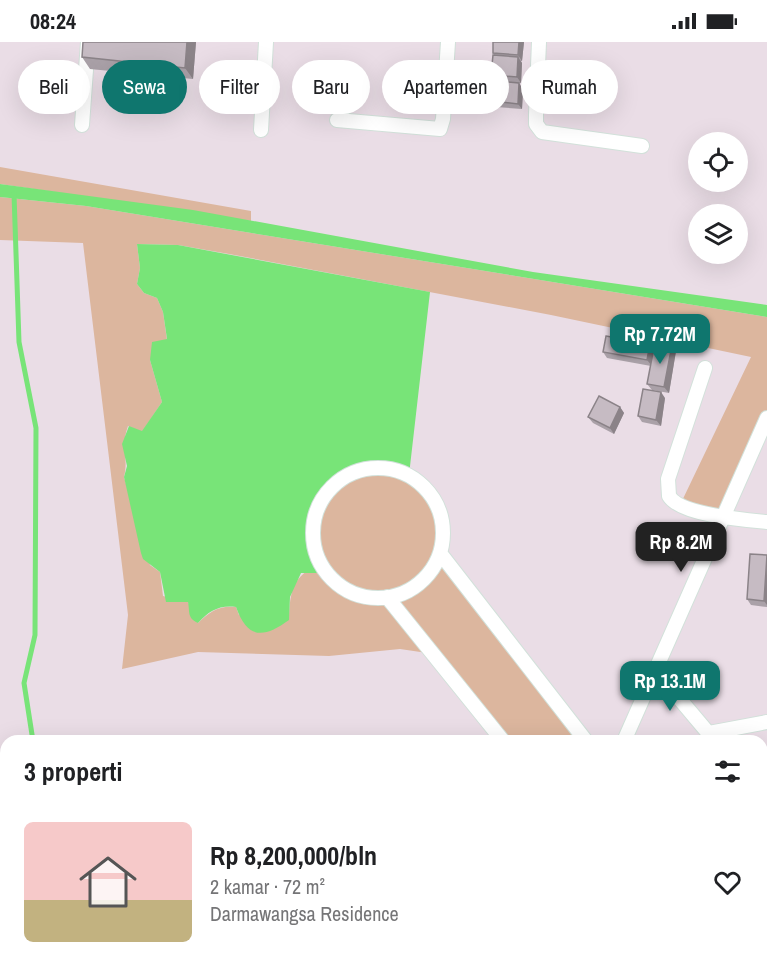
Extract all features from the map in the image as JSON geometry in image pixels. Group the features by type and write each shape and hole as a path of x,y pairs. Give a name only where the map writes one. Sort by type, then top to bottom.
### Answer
{"street":[{"path":"82,125 88,42"},
{"path":"261,130 266,42"},
{"path":"338,120 440,129 448,42"},
{"path":"538,42 536,119 542,132 642,146"},
{"path":"705,368 667,485 669,496 675,502 722,517 767,522"},
{"path":"627,735 767,418"},
{"path":"366,469 396,470 420,483 429,492 440,514 443,539 440,553 429,573 411,589 387,597 360,595 347,590 328,573 321,562 314,533 315,517 321,503 340,480 366,469"},
{"path":"440,553 581,735"},
{"path":"387,597 498,735"},
{"path":"656,671 710,735"},
{"path":"720,735 767,723"}],"shaded area":[{"path":"0,167 251,211 251,221 0,184"},
{"path":"0,184 193,210 533,272 767,305 767,317 86,206 0,197"},
{"path":"0,197 86,206 767,317 767,418 724,514 680,505 751,357 551,315 229,254 178,245 137,244 140,268 137,284 144,293 157,298 163,312 167,340 150,360 162,402 142,432 128,426 125,441 124,477 150,565 160,572 163,596 188,602 198,623 215,610 224,607 236,607 239,615 289,620 290,600 295,585 304,573 321,562 315,524 325,496 346,478 374,470 402,473 426,488 440,515 440,553 581,735 498,735 434,654 400,649 329,656 198,652 122,669 128,615 83,243 0,240"},
{"path":"137,244 178,245 430,292 409,475 385,469 363,470 344,478 329,491 319,509 315,529 318,550 328,573 301,573 290,597 289,620 272,630 258,633 251,630 241,618 236,607 219,608 210,612 198,623 194,621 188,602 166,602 160,572 143,559 124,477 127,466 122,444 129,426 142,431 162,402 150,360 152,342 167,339 163,312 157,298 144,293 137,284 140,268"}],"building":[{"path":"83,42 187,42 186,60 110,60 82,57"},
{"path":"493,42 519,42 518,55 493,53"},
{"path":"493,55 518,57 517,77 509,76 509,60 492,60"},
{"path":"509,82 519,83 518,104 509,103"},
{"path":"606,336 650,344 647,360 603,352"},
{"path":"655,342 672,345 664,387 647,384"},
{"path":"643,389 661,392 656,420 638,416"},
{"path":"599,396 620,407 610,428 588,417"},
{"path":"750,554 767,555 764,601 747,599"}],"waterway":[{"path":"14,194 19,342 36,428 35,635 24,683 32,735"}]}
